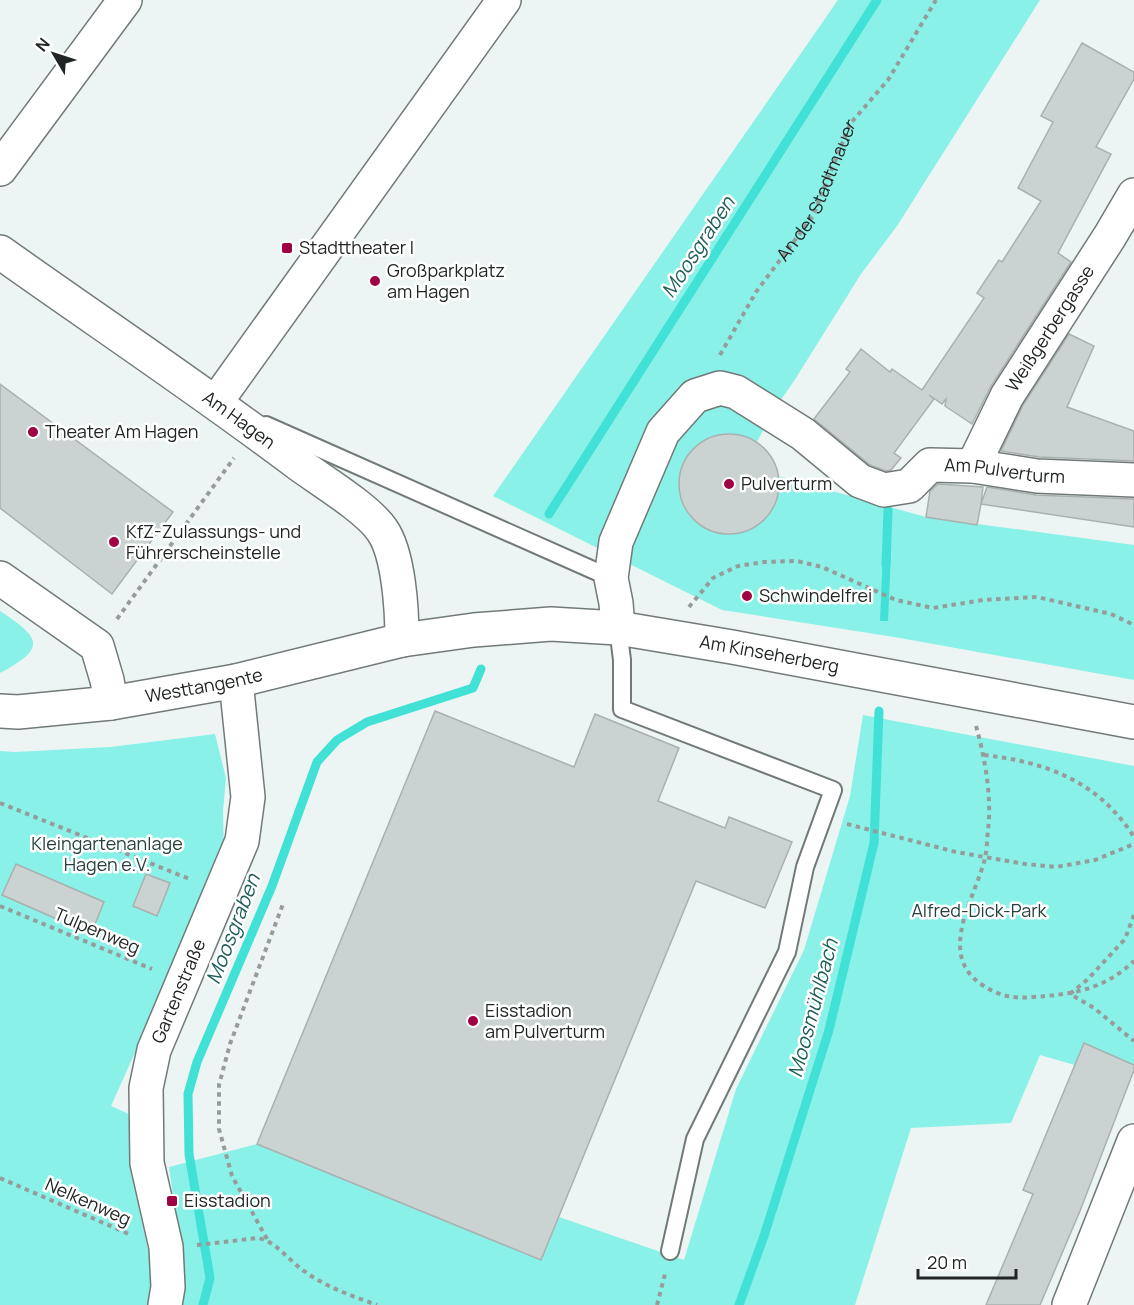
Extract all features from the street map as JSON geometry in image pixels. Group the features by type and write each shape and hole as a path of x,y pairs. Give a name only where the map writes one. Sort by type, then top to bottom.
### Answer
{"street":[{"path":"0,169 125,0"},
{"path":"216,402 504,0"},
{"name":"Weißgerbergasse","path":"973,466 1007,396 1134,195"},
{"name":"Am Hagen","path":"0,252 255,430 359,508 381,528 392,550 402,618 402,640"},
{"path":"618,628 611,578 616,542 663,432 695,396 728,390"},
{"name":"Am Pulverturm","path":"728,390 803,434 860,481 884,490 909,486 930,465 973,466 1037,476 1134,480"},
{"path":"0,578 97,646 111,703"},
{"name":"Am Kinseherberg","path":"402,640 514,626 551,624 618,628 1134,722"},
{"name":"Westtangente","path":"0,711 18,712 111,703 236,681 402,640"},
{"name":"Gartenstraße","path":"165,1305 177,1246 147,1163 146,1088 154,1050 242,841 248,797 236,681"},
{"path":"1069,1305 1134,1141"}],"lane":[{"path":"216,402 611,578"},
{"path":"618,628 622,708 833,790 805,867 787,952 695,1139 670,1251"}],"path":[{"name":"An der Stadtmauer","path":"728,390 719,356 756,292 813,216 850,124 888,80 936,0"},
{"path":"97,646 255,430"},
{"path":"684,613 713,578 738,566 797,561 822,567 896,600 933,608 983,600 1037,597 1111,614 1134,626"},
{"path":"976,725 984,755 988,826 984,858 962,926 959,945 964,964 975,980 994,993 1015,999 1070,994 1095,987 1120,974 1134,961"},
{"path":"984,755 1035,764 1083,785 1103,798 1134,837"},
{"path":"0,803 221,892"},
{"path":"860,828 984,858 1056,867 1095,860 1134,844"},
{"path":"283,904 230,1044 219,1085 219,1129 232,1176 267,1240 304,1271 340,1292 378,1305"},
{"name":"Tulpenweg","path":"0,906 184,981"},
{"path":"1070,994 1088,979 1125,939 1134,915"},
{"path":"1070,994 1094,1008 1134,1041"},
{"name":"Nelkenweg","path":"0,1178 136,1238 177,1246"},
{"path":"177,1246 247,1239 267,1240"},
{"path":"657,1305 670,1251"}],"green space":[{"path":"838,0 1040,0 897,226 861,274 772,413 757,442 735,435 721,435 700,443 688,455 679,477 683,505 695,521 711,531 730,534 748,530 764,519 775,501 778,476 926,517 1134,545 1134,680 900,638 722,610 493,496"},
{"path":"0,611 24,629 33,643 26,657 0,673"},
{"name":"Alfred-Dick-Park","path":"863,715 1134,766 1134,1071 1130,1081 1040,1055 1011,1123 911,1128 855,1305 177,1305 183,1268 169,1167 257,1144 541,1260 559,1217 684,1260 736,1089 804,950 850,796"},
{"name":"Kleingartenanlage Hagen e.V.","path":"215,734 226,778 223,811 224,854 111,1106 129,1114 131,1173 152,1268 150,1305 0,1305 0,751 110,747"}],"shaded area":[{"path":"883,552 891,553 888,621 880,621"}],"building":[{"path":"1082,43 1134,72 1134,79 1096,147 1111,154 1058,253 1071,262 991,386 972,424 945,406 946,399 942,404 929,395 934,399 894,453 901,458 891,470 886,471 870,465 814,419 850,372 846,369 861,349 890,372 892,369 922,390 984,298 977,293 999,260 1002,262 1041,201 1018,188 1053,122 1041,116"},
{"path":"1069,334 1094,346 1067,407 1134,431 1134,461 1039,457 1001,451 1023,405"},
{"name":"Theater Am Hagen","path":"0,384 173,512 112,594 0,508"},
{"name":"Pulverturm","path":"729,434 757,442 771,456 779,484 771,512 757,526 729,534 701,526 687,512 679,484 687,456 701,442"},
{"path":"938,484 983,487 977,525 926,517 930,491"},
{"path":"987,487 1036,495 1134,499 1134,527 981,504"},
{"name":"Eisstadion am Pulverturm","path":"435,711 574,767 595,714 679,748 658,801 725,828 729,817 792,842 765,908 696,881 541,1260 257,1144"},
{"path":"16,864 104,902 91,934 2,895"},
{"path":"146,874 170,883 157,916 133,906"},
{"path":"1084,1043 1134,1065 1134,1070 1080,1211 1040,1305 986,1305 1033,1194 1023,1190"}],"waterway":[{"name":"Moosgraben","path":"549,514 877,0"},
{"name":"Moosmühlbach","path":"886,565 888,510"},
{"name":"Moosgraben","path":"203,1305 210,1278 189,1154 188,1094 197,1062 272,886 317,762 337,740 367,722 473,688 481,669"},
{"name":"Moosmühlbach","path":"739,1305 764,1236 829,1030 874,843 879,711"}],"place":[{"name":"Stadttheater I","path":"287,248"},
{"name":"Großparkplatz am Hagen","path":"375,281"},
{"name":"Theater Am Hagen","path":"33,432"},
{"name":"Pulverturm","path":"729,484"},
{"name":"KfZ-Zulassungs- und Führerscheinstelle","path":"114,542"},
{"name":"Schwindelfrei","path":"747,596"},
{"name":"Eisstadion am Pulverturm","path":"473,1021"},
{"name":"Eisstadion","path":"172,1201"}]}
